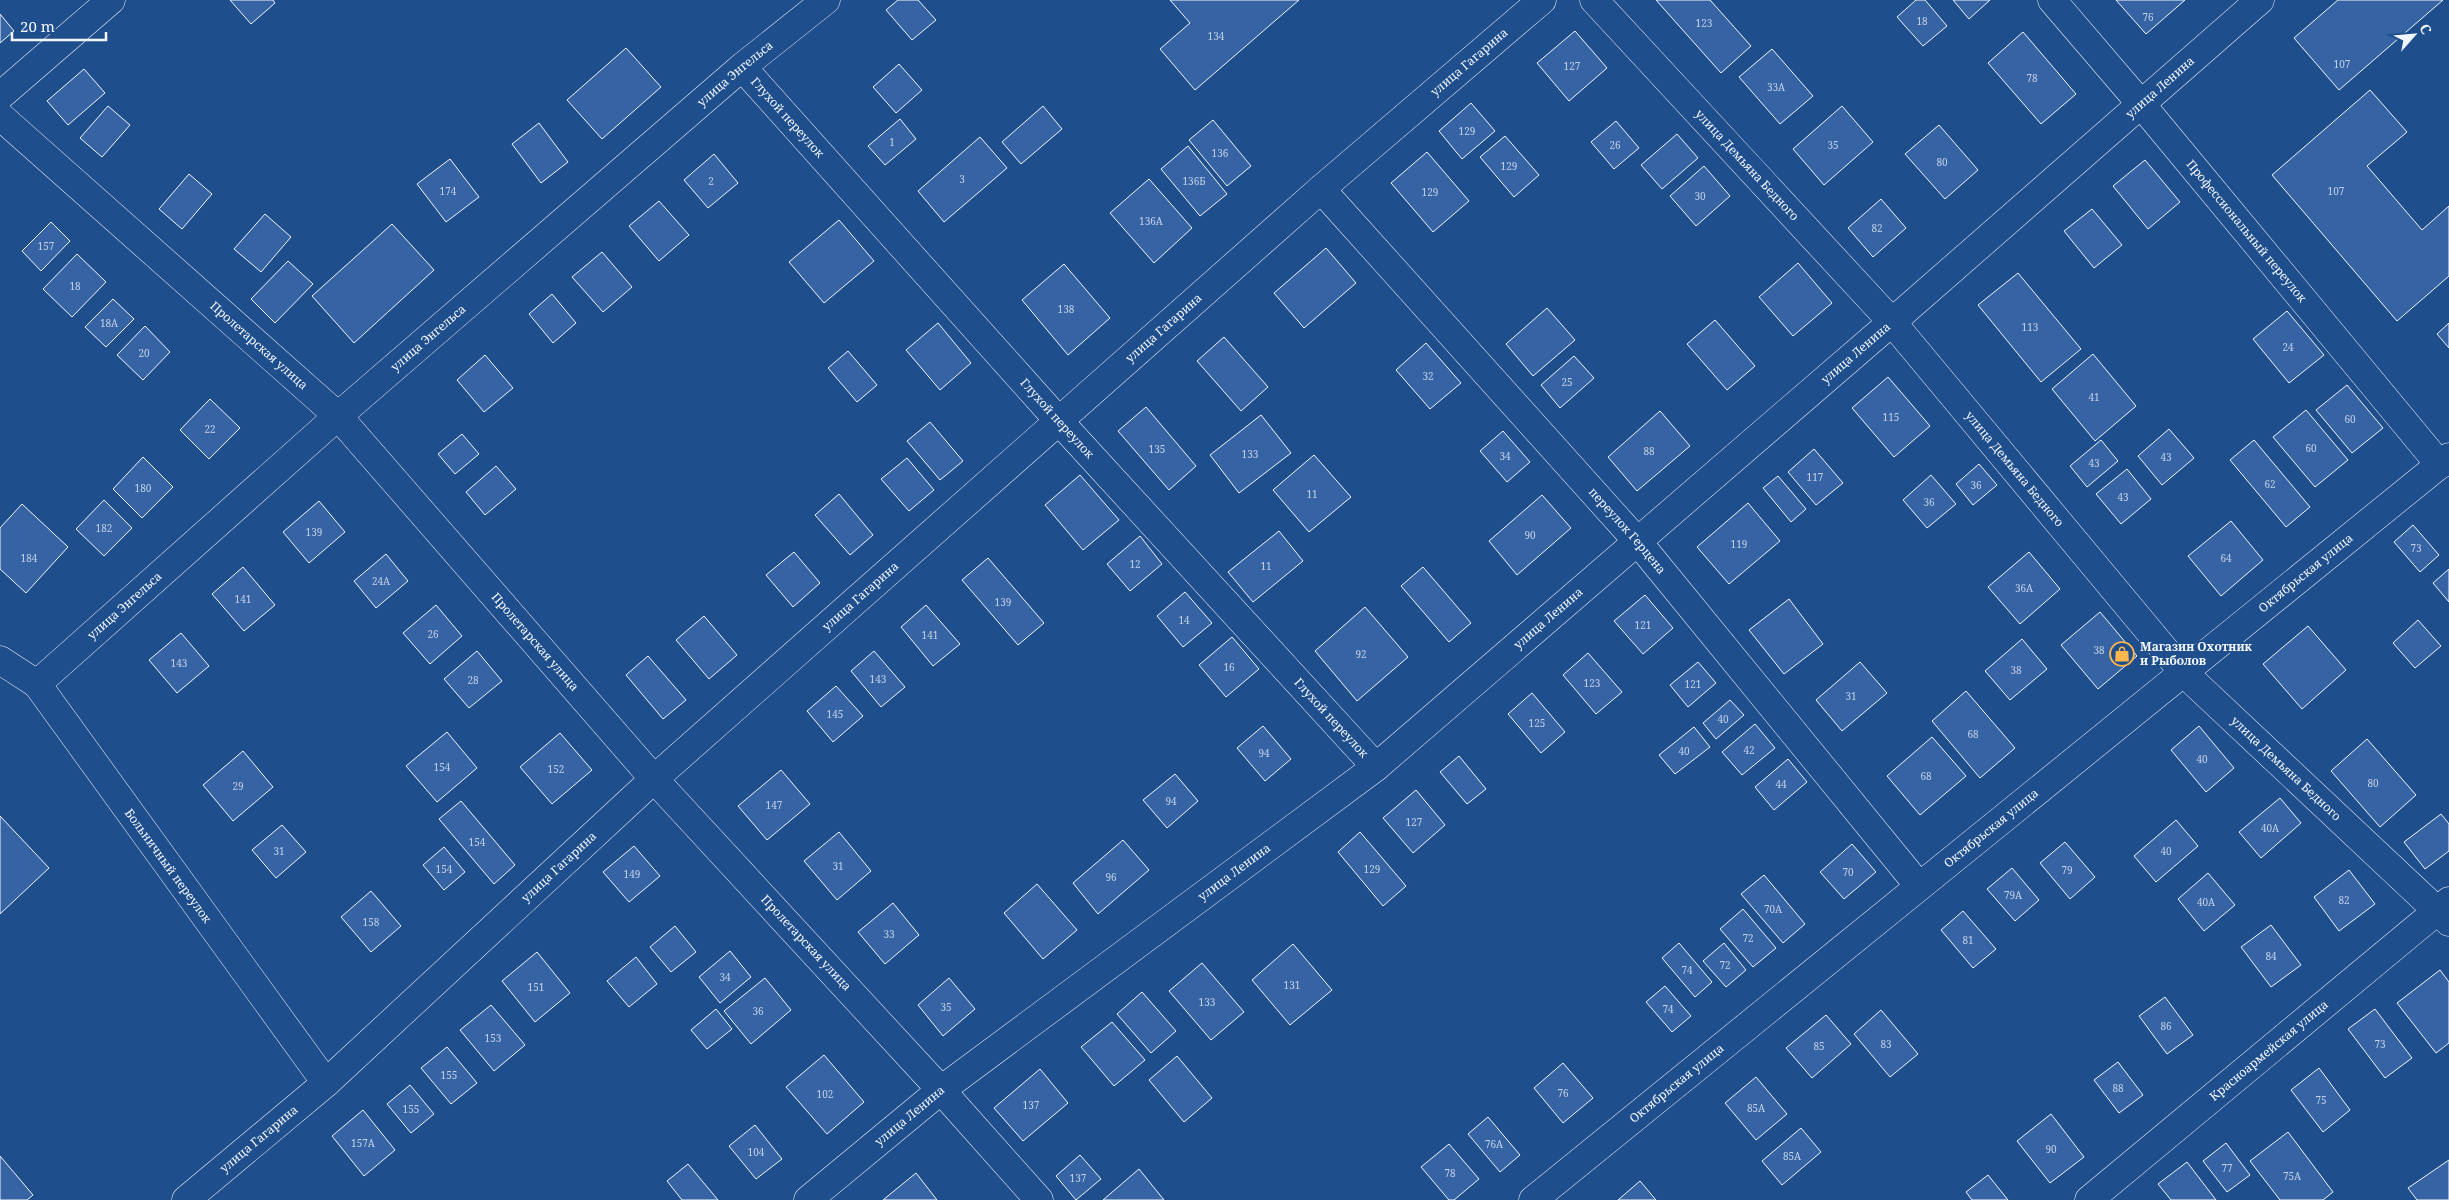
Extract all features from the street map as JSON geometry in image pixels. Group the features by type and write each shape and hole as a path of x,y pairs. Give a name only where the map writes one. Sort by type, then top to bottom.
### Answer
{"street":[{"path":"0,96 111,0"},
{"name":"улица Энгельса","path":"37,684 338,416 742,67 826,0"},
{"name":"улица Гагарина","path":"200,1195 326,1083 654,779 1321,189 1542,0"},
{"name":"улица Демьяна Бедного","path":"1594,0 1892,322 2184,673 2446,911"},
{"name":"Профессиональный переулок","path":"2052,0 2445,461"},
{"name":"улица Ленина","path":"808,1200 942,1090 1376,767 1892,322 2260,0"},
{"name":"Глухой переулок","path":"742,67 1058,420 1376,767"},
{"name":"Пролетарская улица","path":"0,116 338,416 654,779 942,1090 1039,1200"},
{"name":"переулок Герцена","path":"1321,189 1638,542 1919,886"},
{"name":"Октябрьская улица","path":"1533,1200 2445,461"},
{"name":"Больничный переулок","path":"0,660 37,684 326,1083"},
{"name":"Красноармейская улица","path":"2089,1200 2446,911"}],"building":[{"path":"230,0 273,0 275,3 251,24"},
{"path":"898,0 918,0 936,20 912,40 886,10"},
{"path":"1170,0 1299,0 1195,90 1160,49 1190,23"},
{"path":"1656,0 1710,0 1751,46 1721,73"},
{"path":"1916,0 1925,0 1947,26 1923,46 1897,17"},
{"path":"1953,0 1990,0 1969,19"},
{"path":"2116,0 2185,0 2146,34"},
{"path":"2338,0 2443,0 2339,90 2294,38"},
{"path":"0,14 14,31 0,43"},
{"path":"1575,31 1607,68 1569,101 1537,63"},
{"path":"2023,32 2076,94 2041,124 1988,63"},
{"path":"626,48 661,87 602,139 567,100"},
{"path":"1772,49 1813,96 1780,124 1739,77"},
{"path":"899,64 922,90 896,113 873,87"},
{"path":"84,69 105,93 68,125 47,101"},
{"path":"2370,90 2407,132 2367,166 2422,230 2449,206 2449,276 2397,321 2272,175"},
{"path":"1471,103 1495,131 1462,159 1439,131"},
{"path":"108,106 130,125 102,157 80,138"},
{"path":"1043,106 1062,129 1021,164 1002,142"},
{"path":"1842,106 1873,142 1824,185 1793,149"},
{"path":"900,119 916,139 885,165 868,146"},
{"path":"1213,120 1251,166 1227,186 1189,140"},
{"path":"1616,121 1639,148 1614,169 1591,142"},
{"path":"539,123 568,162 541,183 512,144"},
{"path":"1939,125 1978,170 1945,199 1905,154"},
{"path":"1677,134 1698,158 1662,189 1641,165"},
{"path":"1505,136 1539,175 1514,197 1480,157"},
{"path":"980,137 1007,168 944,222 918,191"},
{"path":"1188,146 1227,194 1200,216 1161,169"},
{"path":"1427,152 1469,201 1433,232 1391,183"},
{"path":"714,154 738,183 708,208 684,180"},
{"path":"450,159 479,197 446,222 417,184"},
{"path":"2145,160 2180,202 2148,229 2113,186"},
{"path":"1704,166 1730,196 1696,226 1670,196"},
{"path":"189,174 212,194 182,229 159,209"},
{"path":"1149,179 1192,228 1154,263 1110,213"},
{"path":"1881,199 1906,228 1873,257 1848,228"},
{"path":"659,201 689,235 659,261 629,226"},
{"path":"2092,209 2122,245 2094,268 2064,231"},
{"path":"265,214 291,237 261,272 234,249"},
{"path":"839,220 874,261 824,303 789,262"},
{"path":"51,222 70,241 41,271 22,251"},
{"path":"392,224 434,270 354,343 312,296"},
{"path":"1326,248 1356,283 1304,328 1274,293"},
{"path":"602,252 632,287 603,312 572,277"},
{"path":"77,254 106,282 72,317 43,289"},
{"path":"288,261 313,284 275,323 251,299"},
{"path":"1798,263 1832,303 1793,336 1759,297"},
{"path":"1064,264 1110,318 1068,355 1022,300"},
{"path":"2018,273 2081,349 2041,382 1978,305"},
{"path":"552,294 576,323 553,343 529,314"},
{"path":"113,299 134,319 106,347 85,327"},
{"path":"1547,308 1575,340 1533,376 1506,344"},
{"path":"2287,311 2324,355 2289,383 2253,339"},
{"path":"1715,320 1755,366 1727,390 1687,344"},
{"path":"938,323 971,363 940,390 906,350"},
{"path":"2449,323 2449,348 2437,334"},
{"path":"145,326 170,352 143,380 117,355"},
{"path":"1224,337 1268,387 1241,411 1197,361"},
{"path":"1426,343 1461,383 1430,409 1396,370"},
{"path":"848,351 877,385 857,402 828,368"},
{"path":"2093,354 2136,406 2095,441 2052,389"},
{"path":"485,355 513,388 484,412 457,380"},
{"path":"1574,356 1594,378 1560,408 1541,385"},
{"path":"1888,377 1930,426 1894,457 1852,408"},
{"path":"2347,385 2383,428 2352,453 2316,410"},
{"path":"210,399 240,428 209,459 180,430"},
{"path":"1146,407 1196,466 1169,490 1118,431"},
{"path":"2306,410 2348,460 2315,487 2273,437"},
{"path":"1660,411 1690,446 1637,491 1608,457"},
{"path":"1261,415 1291,453 1239,493 1210,455"},
{"path":"930,422 963,461 940,480 907,441"},
{"path":"2169,429 2194,458 2162,485 2138,456"},
{"path":"1503,431 1530,462 1507,482 1480,451"},
{"path":"462,434 479,454 455,474 438,454"},
{"path":"2101,440 2118,461 2087,487 2070,466"},
{"path":"2254,440 2310,507 2286,527 2230,460"},
{"path":"1814,449 1843,483 1816,505 1788,472"},
{"path":"1314,455 1351,497 1309,532 1273,490"},
{"path":"143,457 173,487 142,518 113,489"},
{"path":"907,458 934,490 909,511 881,479"},
{"path":"1979,464 1997,485 1973,505 1956,484"},
{"path":"496,466 516,489 485,515 466,492"},
{"path":"2127,469 2151,499 2121,524 2096,494"},
{"path":"1080,475 1119,520 1083,550 1045,505"},
{"path":"1931,475 1956,504 1927,528 1903,500"},
{"path":"1778,476 1806,509 1791,522 1763,488"},
{"path":"839,494 873,535 850,555 815,515"},
{"path":"1542,495 1571,528 1517,575 1489,541"},
{"path":"104,500 132,528 104,556 76,529"},
{"path":"319,501 345,532 309,563 283,532"},
{"path":"1748,503 1780,541 1729,584 1697,547"},
{"path":"22,504 68,547 26,593 0,569 0,528"},
{"path":"2231,521 2263,560 2221,596 2188,556"},
{"path":"2413,525 2439,555 2420,572 2394,542"},
{"path":"1279,531 1303,561 1253,602 1228,572"},
{"path":"1140,536 1162,564 1130,591 1107,564"},
{"path":"794,552 820,583 793,607 766,575"},
{"path":"2029,552 2060,589 2020,624 1988,587"},
{"path":"386,554 408,581 376,608 354,581"},
{"path":"988,558 1044,623 1018,645 962,580"},
{"path":"243,567 275,605 244,631 212,594"},
{"path":"1423,567 1471,623 1449,642 1401,586"},
{"path":"2449,569 2449,602 2433,583"},
{"path":"1185,592 1212,623 1183,647 1157,616"},
{"path":"1645,595 1673,628 1643,654 1614,621"},
{"path":"1789,599 1823,644 1784,674 1749,630"},
{"path":"436,605 462,636 430,664 403,633"},
{"path":"926,605 960,644 933,666 901,627"},
{"path":"1365,607 1408,657 1357,701 1315,651"},
{"path":"2100,612 2137,656 2098,689 2061,645"},
{"path":"704,616 737,655 709,679 676,640"},
{"path":"2418,620 2441,646 2415,668 2393,643"},
{"path":"2308,626 2346,670 2302,709 2263,664"},
{"path":"181,633 209,666 177,693 149,660"},
{"path":"1232,637 1259,669 1226,697 1199,665"},
{"path":"2022,639 2047,669 2010,700 1985,671"},
{"path":"477,651 502,681 469,708 444,679"},
{"path":"874,651 905,687 881,707 851,671"},
{"path":"1588,653 1622,692 1596,714 1563,675"},
{"path":"648,656 686,700 663,719 626,675"},
{"path":"1698,662 1716,683 1688,707 1670,685"},
{"path":"1860,662 1887,693 1842,731 1816,700"},
{"path":"836,686 863,716 833,742 807,711"},
{"path":"1966,691 2015,748 1980,778 1932,721"},
{"path":"1532,693 1565,732 1541,753 1508,714"},
{"path":"1730,700 1744,715 1716,739 1703,723"},
{"path":"1755,724 1775,748 1742,775 1722,752"},
{"path":"1263,726 1291,759 1265,781 1237,748"},
{"path":"2199,726 2234,768 2206,792 2171,750"},
{"path":"1694,727 1710,747 1675,774 1659,755"},
{"path":"447,732 477,768 437,802 406,766"},
{"path":"560,733 592,770 552,804 520,767"},
{"path":"1932,737 1966,776 1920,815 1887,776"},
{"path":"2367,739 2416,795 2380,827 2331,771"},
{"path":"243,751 273,787 233,821 203,785"},
{"path":"1459,756 1486,789 1467,804 1440,772"},
{"path":"1788,759 1807,782 1774,810 1755,787"},
{"path":"781,770 810,804 767,840 738,806"},
{"path":"1175,774 1198,801 1167,828 1143,800"},
{"path":"1416,790 1445,825 1413,853 1383,818"},
{"path":"2280,798 2301,823 2261,858 2239,832"},
{"path":"461,801 515,865 494,884 439,819"},
{"path":"2441,814 2449,824 2449,851 2425,869 2404,842"},
{"path":"0,816 49,868 0,914"},
{"path":"2176,820 2198,846 2156,882 2134,856"},
{"path":"282,825 306,852 276,878 252,850"},
{"path":"839,832 871,871 837,900 804,861"},
{"path":"1360,832 1406,886 1383,906 1338,852"},
{"path":"1123,840 1149,870 1098,914 1073,883"},
{"path":"2065,842 2095,877 2070,899 2040,863"},
{"path":"1852,844 1876,872 1844,899 1820,872"},
{"path":"634,846 660,876 629,902 603,872"},
{"path":"444,847 465,872 444,890 423,865"},
{"path":"2012,868 2039,900 2015,921 1987,889"},
{"path":"2349,870 2375,904 2339,931 2314,897"},
{"path":"2208,873 2235,905 2204,931 2178,899"},
{"path":"1764,875 1805,924 1783,943 1741,894"},
{"path":"1037,884 1077,930 1043,959 1004,913"},
{"path":"371,891 401,926 371,952 341,917"},
{"path":"893,903 919,935 885,964 858,932"},
{"path":"1743,909 1776,948 1753,967 1720,929"},
{"path":"1963,911 1996,949 1973,968 1941,930"},
{"path":"2271,925 2301,965 2271,987 2241,947"},
{"path":"675,926 696,952 671,972 650,947"},
{"path":"1679,943 1712,982 1695,997 1662,958"},
{"path":"1724,943 1746,970 1726,987 1703,961"},
{"path":"1293,944 1332,990 1290,1025 1252,980"},
{"path":"730,951 751,977 720,1003 699,977"},
{"path":"537,952 570,993 535,1022 502,981"},
{"path":"636,957 657,984 629,1007 607,981"},
{"path":"1202,963 1244,1012 1211,1040 1169,991"},
{"path":"2440,970 2449,982 2449,1043 2436,1053 2397,1003"},
{"path":"765,978 791,1010 751,1044 724,1011"},
{"path":"949,978 975,1009 943,1036 918,1005"},
{"path":"1665,986 1691,1016 1672,1032 1646,1002"},
{"path":"1142,992 1176,1031 1151,1053 1117,1014"},
{"path":"2165,997 2193,1035 2167,1054 2139,1016"},
{"path":"491,1005 525,1045 494,1071 460,1030"},
{"path":"716,1009 732,1029 707,1049 691,1030"},
{"path":"2375,1009 2412,1058 2385,1078 2348,1029"},
{"path":"1881,1010 1918,1054 1890,1077 1854,1034"},
{"path":"1826,1015 1851,1044 1812,1078 1786,1048"},
{"path":"1112,1022 1145,1060 1114,1086 1081,1047"},
{"path":"447,1047 477,1083 451,1104 421,1068"},
{"path":"824,1055 864,1102 827,1134 786,1087"},
{"path":"1177,1056 1212,1098 1184,1122 1149,1080"},
{"path":"2118,1062 2143,1095 2119,1113 2094,1080"},
{"path":"1563,1063 1593,1098 1563,1123 1534,1088"},
{"path":"2319,1068 2350,1110 2323,1132 2291,1090"},
{"path":"1040,1069 1068,1103 1023,1141 994,1108"},
{"path":"1756,1077 1787,1114 1756,1140 1725,1103"},
{"path":"410,1085 434,1114 411,1133 387,1104"},
{"path":"363,1110 395,1150 364,1176 332,1136"},
{"path":"2051,1114 2084,1157 2050,1183 2017,1141"},
{"path":"1488,1117 1520,1155 1500,1172 1468,1134"},
{"path":"755,1125 782,1159 756,1179 729,1146"},
{"path":"1801,1128 1821,1152 1782,1185 1762,1161"},
{"path":"2288,1132 2333,1192 2323,1200 2280,1200 2250,1161"},
{"path":"2226,1143 2250,1175 2227,1192 2203,1161"},
{"path":"1449,1144 1479,1179 1454,1200 1449,1200 1421,1167"},
{"path":"1080,1155 1101,1179 1076,1200 1056,1176"},
{"path":"0,1156 33,1195 27,1200 0,1200"},
{"path":"2449,1160 2449,1200 2417,1200 2408,1188"},
{"path":"2187,1162 2216,1200 2171,1200 2158,1184"},
{"path":"688,1164 718,1200 682,1200 667,1181"},
{"path":"1139,1169 1164,1200 1103,1200"},
{"path":"916,1173 937,1200 883,1200"},
{"path":"1988,1175 2008,1200 1972,1200 1966,1192"},
{"path":"1640,1181 1656,1200 1618,1200"}],"place":[{"name":"Магазин Охотник и Рыболов","path":"2122,654"}]}
